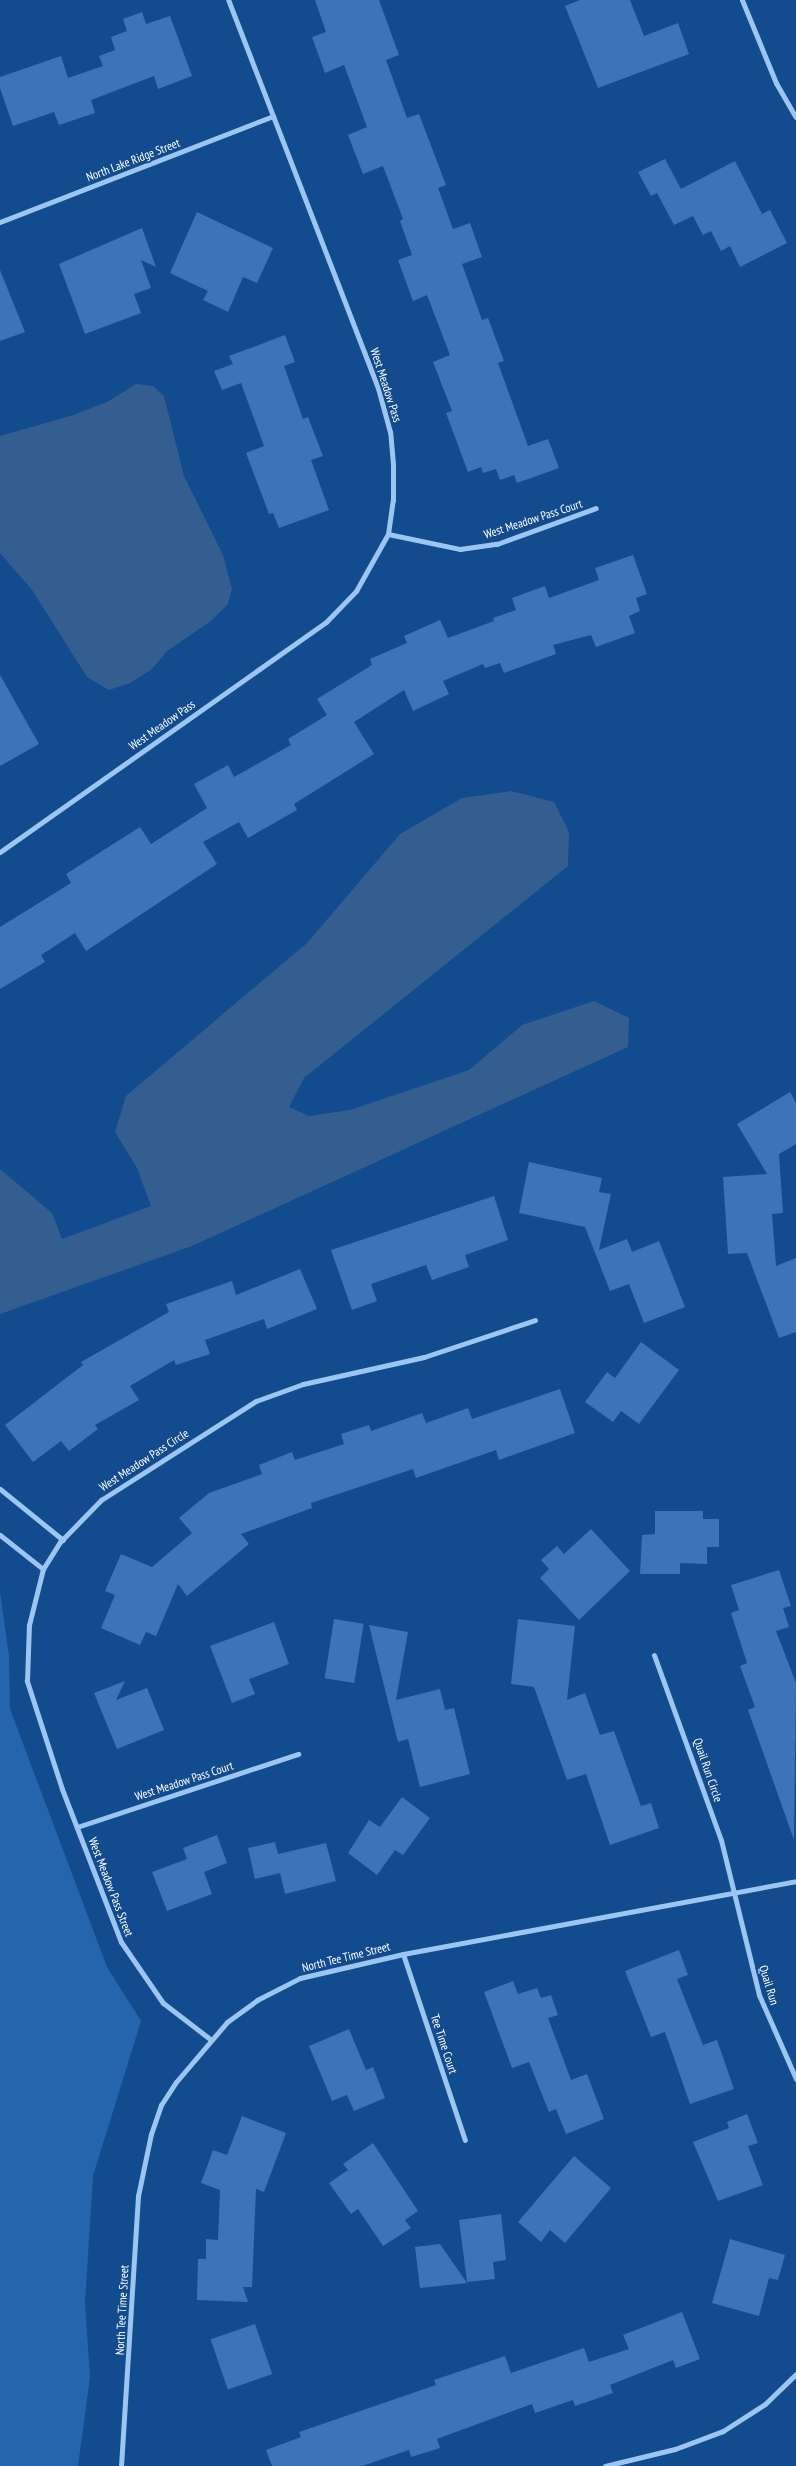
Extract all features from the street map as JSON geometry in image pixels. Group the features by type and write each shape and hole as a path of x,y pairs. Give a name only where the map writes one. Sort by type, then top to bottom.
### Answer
{"street":[{"name":"West Meadow Pass","path":"0,852 326,622 356,591 388,534 393,500 390,432 378,388 228,0"},
{"path":"742,0 776,82 796,117"},
{"name":"North Lake Ridge Street","path":"0,222 273,116"},
{"name":"West Meadow Pass Court","path":"388,534 460,549 497,544 596,508"},
{"name":"West Meadow Pass Circle","path":"77,1827 27,1681 29,1625 43,1569 62,1540 101,1500 256,1401 303,1384 424,1357 535,1320"},
{"path":"0,1489 62,1540"},
{"path":"0,1535 43,1569"},
{"name":"Quail Run Circle","path":"654,1655 721,1840 734,1893"},
{"name":"West Meadow Pass Court","path":"77,1827 298,1754"},
{"name":"West Meadow Pass Street","path":"77,1827 121,1942 163,2003 210,2039"},
{"name":"North Tee Time Street","path":"121,2466 138,2196 151,2134 161,2105 210,2039 227,2022 257,2000 300,1978 403,1954 796,1881"},
{"name":"Quail Run","path":"734,1893 759,1995 796,2079"},
{"name":"Tee Time Court","path":"403,1954 465,2140"},
{"path":"605,2466 675,2449 723,2431 765,2404 796,2374"}],"shaded area":[{"path":"136,384 153,386 164,396 184,476 223,555 232,589 228,604 211,621 167,651 152,669 130,683 109,690 87,677 32,590 0,553 0,436 70,416 107,402"},
{"path":"511,791 554,802 569,832 568,866 304,1078 289,1107 309,1116 350,1110 469,1070 522,1025 594,1001 629,1018 628,1047 192,1246 0,1314 0,1169 52,1213 62,1239 151,1206 137,1168 115,1132 126,1096 307,943 400,834 462,798"},
{"path":"0,1592 9,1656 10,1709 107,1967 141,2021 93,2176 85,2303 90,2377 78,2466 0,2466"}],"building":[{"path":"315,0 379,0 399,55 386,60 407,118 419,114 446,185 438,188 453,229 470,223 482,257 462,264 482,320 488,318 504,361 498,363 528,446 548,439 559,468 517,483 514,475 500,480 496,469 483,473 481,467 468,472 446,413 452,411 433,362 450,355 427,295 413,301 398,260 412,255 400,221 403,219 383,166 363,174 348,135 367,127 344,65 325,73 312,37 326,32"},
{"path":"580,0 630,0 644,36 678,23 689,54 598,88 565,6"},
{"path":"142,12 146,24 170,16 192,76 158,89 154,76 91,100 95,113 59,125 54,112 13,126 0,88 0,77 61,56 68,78 103,66 99,56 115,50 111,37 127,31 123,19"},
{"path":"665,159 681,189 735,161 762,214 770,210 787,243 740,267 730,246 721,251 711,231 703,235 693,216 674,225 657,193 651,196 638,172"},
{"path":"197,212 273,248 257,283 243,277 228,312 203,300 208,291 170,273"},
{"path":"142,228 156,267 141,260 151,288 134,294 141,313 85,334 59,264"},
{"path":"0,270 25,332 0,341"},
{"path":"285,335 295,362 284,366 303,419 308,417 323,456 311,460 329,510 279,528 273,513 269,514 246,453 264,446 241,383 222,390 214,371 233,364 229,356"},
{"path":"633,555 647,594 636,598 640,611 629,616 635,633 596,647 591,635 553,645 556,654 504,673 500,663 485,668 483,664 443,681 449,694 413,711 404,690 354,722 374,754 294,804 297,810 248,838 239,822 203,842 217,864 86,951 75,933 41,955 45,962 0,989 0,927 71,883 66,874 140,827 151,844 207,808 194,784 228,765 234,777 291,745 288,739 327,715 317,699 372,665 370,659 407,643 404,636 440,620 448,638 494,621 493,618 516,610 512,598 545,586 549,598 599,580 595,568"},
{"path":"0,675 39,744 0,766"},
{"path":"790,1092 796,1103 796,1144 779,1154 783,1213 772,1214 776,1266 796,1258 796,1332 779,1338 747,1253 728,1254 723,1177 767,1174 737,1124"},
{"path":"529,1162 602,1178 599,1192 611,1194 599,1250 627,1239 632,1252 659,1241 685,1307 644,1323 629,1284 610,1291 585,1227 519,1213"},
{"path":"494,1196 508,1240 465,1255 469,1267 432,1280 426,1265 371,1284 377,1301 352,1310 331,1250"},
{"path":"300,1269 317,1309 267,1329 264,1319 205,1340 210,1354 176,1365 174,1360 130,1386 139,1400 95,1425 98,1429 69,1451 61,1441 33,1462 5,1425 83,1365 81,1362 169,1312 166,1304 232,1281 236,1295"},
{"path":"641,1342 679,1370 639,1424 621,1411 613,1422 585,1402 607,1372 615,1378"},
{"path":"560,1389 575,1433 499,1460 496,1450 416,1478 413,1469 311,1503 312,1508 241,1534 249,1544 187,1596 178,1584 156,1636 146,1632 140,1645 101,1628 115,1595 105,1591 121,1554 152,1567 192,1533 179,1518 209,1493 262,1474 259,1465 292,1452 295,1460 344,1444 341,1434 369,1425 371,1431 422,1413 426,1423 468,1408 472,1419"},
{"path":"655,1511 703,1511 703,1519 719,1519 719,1547 707,1547 707,1564 680,1563 680,1574 640,1574 642,1535 655,1534"},
{"path":"591,1529 630,1571 579,1620 540,1578 549,1569 541,1560 557,1546 564,1554"},
{"path":"779,1570 791,1606 783,1608 789,1627 776,1631 796,1683 794,1840 748,1710 755,1707 740,1666 747,1663 731,1613 739,1610 731,1585"},
{"path":"334,1619 364,1624 354,1683 325,1678"},
{"path":"518,1619 575,1626 567,1700 585,1693 600,1735 614,1731 641,1806 651,1803 659,1828 610,1845 586,1774 567,1780 534,1687 511,1684"},
{"path":"274,1622 289,1664 249,1679 255,1694 232,1703 210,1646"},
{"path":"369,1625 408,1632 396,1700 440,1689 445,1710 454,1708 470,1774 420,1787 408,1739 398,1742"},
{"path":"125,1681 116,1700 147,1688 164,1730 117,1749 94,1693"},
{"path":"402,1797 430,1818 403,1855 395,1850 377,1875 348,1853 369,1820 380,1827"},
{"path":"217,1835 227,1863 204,1872 212,1894 167,1911 152,1872 187,1859 183,1848"},
{"path":"275,1842 278,1854 326,1843 336,1881 285,1894 280,1873 255,1879 248,1848"},
{"path":"679,1950 688,1975 677,1979 703,2045 717,2040 734,2089 690,2104 665,2032 651,2037 625,1971"},
{"path":"513,1981 518,1994 537,1988 541,1998 551,1995 558,2015 548,2018 571,2080 587,2074 604,2119 566,2134 556,2109 549,2112 529,2062 512,2068 484,1992"},
{"path":"349,2029 366,2070 373,2067 385,2098 354,2111 347,2095 332,2101 309,2046"},
{"path":"747,2114 758,2143 748,2146 763,2185 718,2201 693,2142 729,2128 727,2122"},
{"path":"242,2116 286,2133 264,2192 256,2189 252,2287 243,2287 248,2302 197,2300 198,2259 206,2259 206,2239 218,2240 220,2190 201,2183 213,2150 227,2155"},
{"path":"373,2143 418,2211 405,2220 411,2228 383,2246 358,2209 351,2214 329,2183 348,2170 343,2164"},
{"path":"574,2156 611,2188 565,2243 550,2230 541,2242 518,2222"},
{"path":"501,2214 506,2260 493,2262 495,2279 467,2282 459,2220"},
{"path":"730,2239 785,2255 778,2280 769,2278 759,2316 712,2303"},
{"path":"440,2244 467,2283 420,2288 415,2247"},
{"path":"682,2312 700,2359 676,2368 673,2360 610,2385 613,2393 575,2406 573,2400 535,2413 532,2404 437,2439 440,2448 411,2457 409,2450 362,2466 272,2466 266,2450 301,2437 299,2432 436,2385 434,2380 505,2356 511,2373 584,2348 589,2362 629,2349 623,2335"},
{"path":"255,2324 272,2374 228,2389 211,2339"}]}
